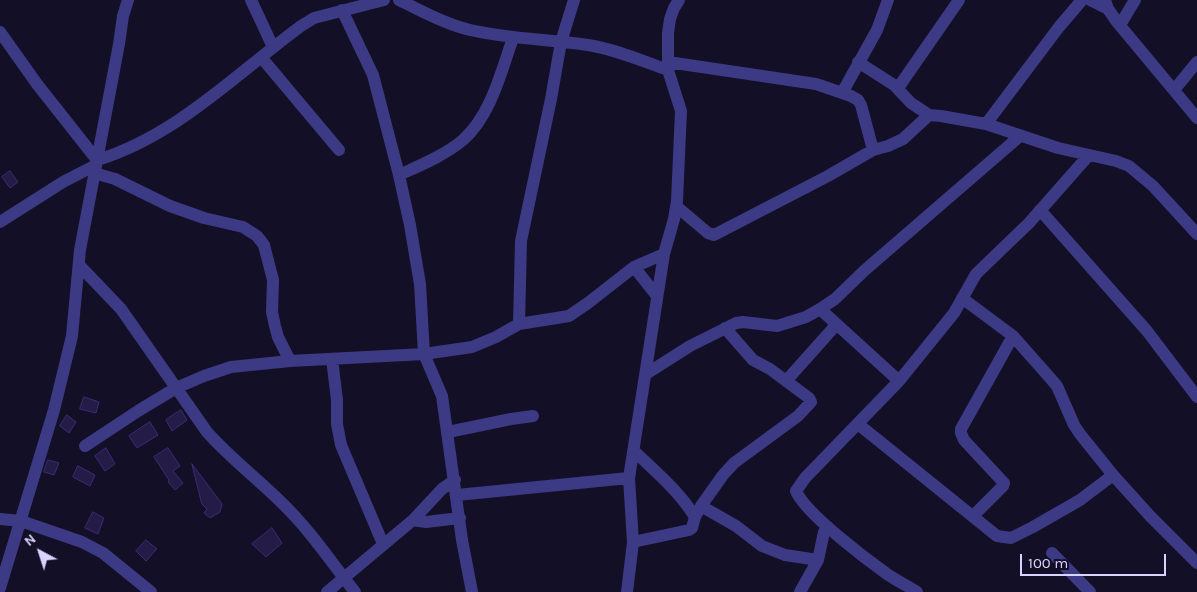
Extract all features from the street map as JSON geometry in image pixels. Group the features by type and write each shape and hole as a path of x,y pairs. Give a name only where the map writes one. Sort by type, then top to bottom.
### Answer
{"street":[{"path":"8,592 1,578 21,521 54,410 72,336 78,265 123,16 128,0"},
{"path":"251,0 273,47"},
{"path":"0,222 63,182 156,135 192,111 273,47 314,18 384,0"},
{"path":"399,0 437,18 469,29 512,38 588,45 668,66 816,84 858,100 873,150"},
{"path":"519,324 521,241 561,42 574,0"},
{"path":"627,592 632,542 629,478 664,254 676,206 681,111 668,66 668,33 670,19 679,0"},
{"path":"842,93 877,30 888,0"},
{"path":"898,88 960,0"},
{"path":"986,124 1059,27 1082,0"},
{"path":"1090,0 1106,5 1120,25 1197,118"},
{"path":"1120,25 1135,0"},
{"path":"342,10 373,75 400,175 420,284 424,354 442,396 472,592"},
{"path":"0,32 96,166 115,179 170,206 204,218 243,227 257,236 264,245 273,280 272,312 275,326 278,337 290,361"},
{"path":"400,175 452,148 463,140 476,126 490,102 512,38"},
{"path":"261,57 338,150"},
{"path":"858,62 898,88 911,103 929,115 986,124 1058,148 1116,161 1129,166 1152,186 1197,234"},
{"path":"1174,90 1197,62"},
{"path":"676,206 708,233 714,235 828,176 873,150 903,139 929,115"},
{"path":"646,374 690,346 736,322 777,326 806,317 820,310 835,299 1020,136"},
{"path":"917,592 887,574 828,527 808,509 796,491 805,478 899,381 954,313 976,274 1040,210 1089,155"},
{"path":"1040,210 1147,332 1197,397"},
{"path":"85,446 176,388 231,367 290,361 424,354 472,347 496,338 519,324 569,316 634,267 664,254"},
{"path":"78,265 121,308 207,432 282,502 304,526 355,592"},
{"path":"634,267 658,296"},
{"path":"962,298 1013,336 1058,386 1074,425 1113,475 1150,516 1197,563"},
{"path":"820,310 899,381"},
{"path":"786,381 836,325"},
{"path":"632,542 692,528 698,512 723,475 734,464 810,405 809,398 770,369 753,360 725,328"},
{"path":"973,516 1004,483 964,440 961,429 1013,336"},
{"path":"332,359 337,400 337,424 341,445 383,544"},
{"path":"448,432 533,416"},
{"path":"858,424 997,536 1011,538 1033,527 1080,500 1113,475"},
{"path":"634,451 698,512 736,526 762,546 785,555 818,560"},
{"path":"456,495 629,478"},
{"path":"327,592 413,520 442,489 455,480"},
{"path":"413,520 426,522 460,518"},
{"path":"0,520 21,521 89,546 103,553 151,592"},
{"path":"800,592 818,560 824,532 828,527"},
{"path":"1052,553 1090,592"}],"building":[{"path":"10,171 18,182 10,188 2,177"},
{"path":"84,397 99,402 96,413 80,409"},
{"path":"181,410 187,420 172,431 166,420"},
{"path":"67,415 76,422 69,433 60,426"},
{"path":"150,422 158,435 137,448 129,436"},
{"path":"106,448 115,464 105,471 95,456"},
{"path":"168,448 180,466 173,471 183,483 175,490 168,482 169,480 154,457"},
{"path":"48,460 59,463 54,475 44,472"},
{"path":"192,464 222,504 220,512 210,518 204,513 207,509 202,504"},
{"path":"78,466 95,475 90,486 73,477"},
{"path":"93,512 104,518 98,534 85,528"},
{"path":"272,528 282,543 266,557 252,544"},
{"path":"146,540 157,549 146,561 136,551"}]}
